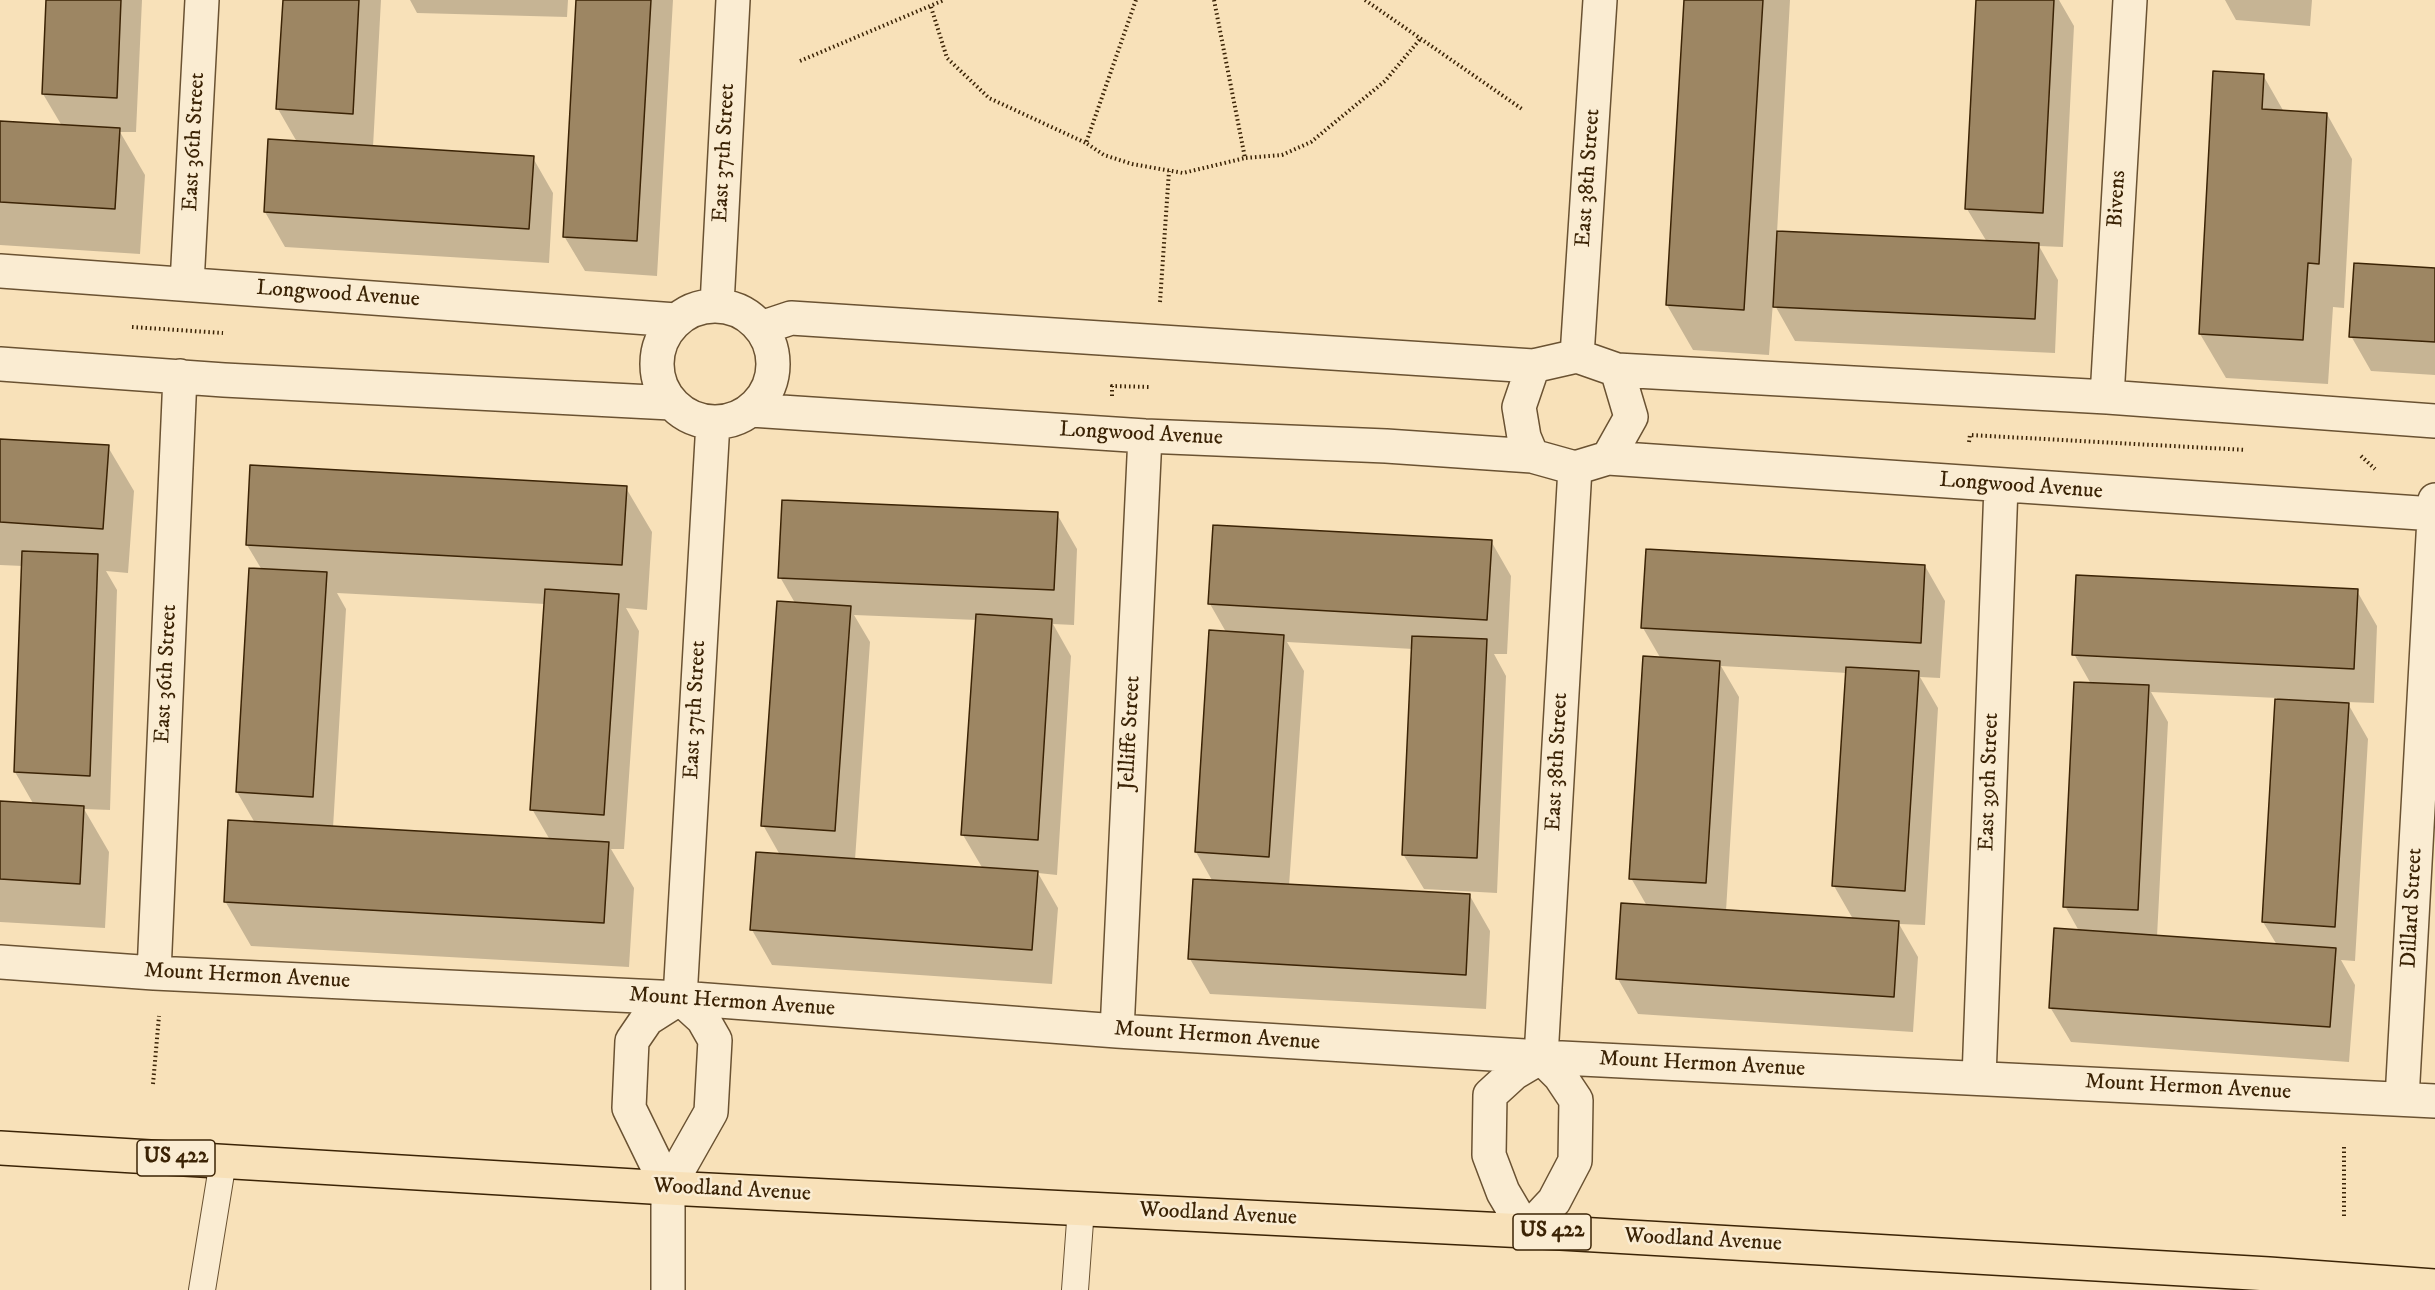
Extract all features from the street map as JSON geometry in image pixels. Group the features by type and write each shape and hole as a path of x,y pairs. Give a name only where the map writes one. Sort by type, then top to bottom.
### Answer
{"main road":[{"name":"Woodland Avenue","path":"0,1148 668,1188 1526,1231 2268,1282 2435,1286"}],"street":[{"name":"East 36th Street","path":"187,284 202,0"},
{"name":"East 37th Street","path":"717,305 734,0"},
{"name":"East 38th Street","path":"1577,356 1600,0"},
{"name":"Bivens","path":"2107,397 2130,0"},
{"name":"Longwood Avenue","path":"0,271 676,320"},
{"path":"717,305 741,313 761,328 770,344 773,362 771,380 763,397 751,410 727,422 697,420 683,413 671,403 661,388 656,370 658,352 664,335 676,320 703,307 717,305"},
{"path":"761,328 791,318 1533,366 1577,356 1617,370 2107,397 2435,421"},
{"path":"0,364 671,403"},
{"path":"1533,366 1519,407 1524,436 1532,456 1575,468 1608,458 1631,417 1617,370"},
{"name":"East 36th Street","path":"154,973 180,376"},
{"name":"Longwood Avenue","path":"751,410 1145,436 1386,446 1532,456"},
{"name":"East 37th Street","path":"680,998 713,422"},
{"name":"Jelliffe Street","path":"1117,1031 1145,436"},
{"name":"Longwood Avenue","path":"1608,458 2001,486 2434,510"},
{"name":"East 38th Street","path":"1541,1057 1575,468"},
{"name":"East 39th Street","path":"1979,1078 2001,486"},
{"name":"Dillard Street","path":"2402,1099 2434,510"},
{"name":"Mount Hermon Avenue","path":"0,962 154,973 680,998 1117,1031 1541,1057 2435,1101"},
{"path":"668,1188 711,1112 715,1040 703,1019 680,998 647,1019 632,1041 628,1108 668,1188 668,1290"},
{"path":"1541,1057 1560,1076 1576,1100 1575,1161 1554,1201 1526,1231 1503,1192 1489,1155 1490,1095 1514,1073 1541,1057"}],"lane":[{"path":"202,1290 223,1161"},
{"path":"1076,1290 1081,1208"}],"path":[{"path":"800,61 944,0"},
{"path":"1086,143 1136,0"},
{"path":"1214,0 1245,158"},
{"path":"1365,0 1522,109"},
{"path":"931,7 947,58 989,98 1086,143 1104,155 1132,164 1183,173 1245,158 1282,155 1311,142 1385,81 1421,38"},
{"path":"1160,308 1169,171"},
{"path":"132,316 133,336"},
{"path":"132,327 223,333"},
{"path":"1968,445 1970,435 2254,450"},
{"path":"2350,456 2362,456 2378,472"},
{"path":"153,1084 159,1016"},
{"path":"2344,1144 2344,1216"}],"building":[{"path":"46,0 121,0 117,98 42,94"},
{"path":"283,0 359,0 353,114 276,109"},
{"path":"576,0 651,0 637,241 563,237"},
{"path":"1684,0 1763,0 1744,310 1666,305"},
{"path":"1976,0 2054,0 2043,213 1965,209"},
{"path":"2213,71 2264,74 2262,109 2327,113 2319,264 2308,263 2303,340 2199,334"},
{"path":"0,121 120,128 115,209 0,202"},
{"path":"268,139 534,156 529,229 264,212"},
{"path":"1777,231 2039,243 2035,319 1773,307"},
{"path":"2354,263 2435,268 2435,342 2349,337"},
{"path":"0,439 109,445 103,529 0,522"},
{"path":"250,465 627,486 622,565 246,545"},
{"path":"782,500 1058,512 1054,590 778,578"},
{"path":"1213,525 1492,540 1487,620 1208,604"},
{"path":"1646,549 1925,565 1921,643 1641,628"},
{"path":"22,551 98,554 90,776 14,772"},
{"path":"249,568 327,572 313,797 236,792"},
{"path":"2076,575 2358,589 2354,669 2072,655"},
{"path":"545,589 619,594 604,815 530,810"},
{"path":"777,601 851,606 835,831 761,826"},
{"path":"976,614 1052,619 1038,840 961,835"},
{"path":"1209,630 1284,635 1269,857 1195,852"},
{"path":"1412,636 1487,639 1477,858 1402,855"},
{"path":"1643,656 1720,661 1706,883 1629,879"},
{"path":"1846,667 1919,671 1905,891 1832,886"},
{"path":"2074,682 2149,685 2138,910 2063,907"},
{"path":"2275,699 2349,703 2335,927 2262,922"},
{"path":"0,801 84,806 80,884 0,879"},
{"path":"228,820 609,842 604,923 224,902"},
{"path":"756,852 1038,871 1032,950 750,930"},
{"path":"1193,879 1470,894 1466,975 1188,959"},
{"path":"1621,903 1899,921 1894,997 1616,979"},
{"path":"2054,928 2336,948 2330,1027 2049,1008"}]}
